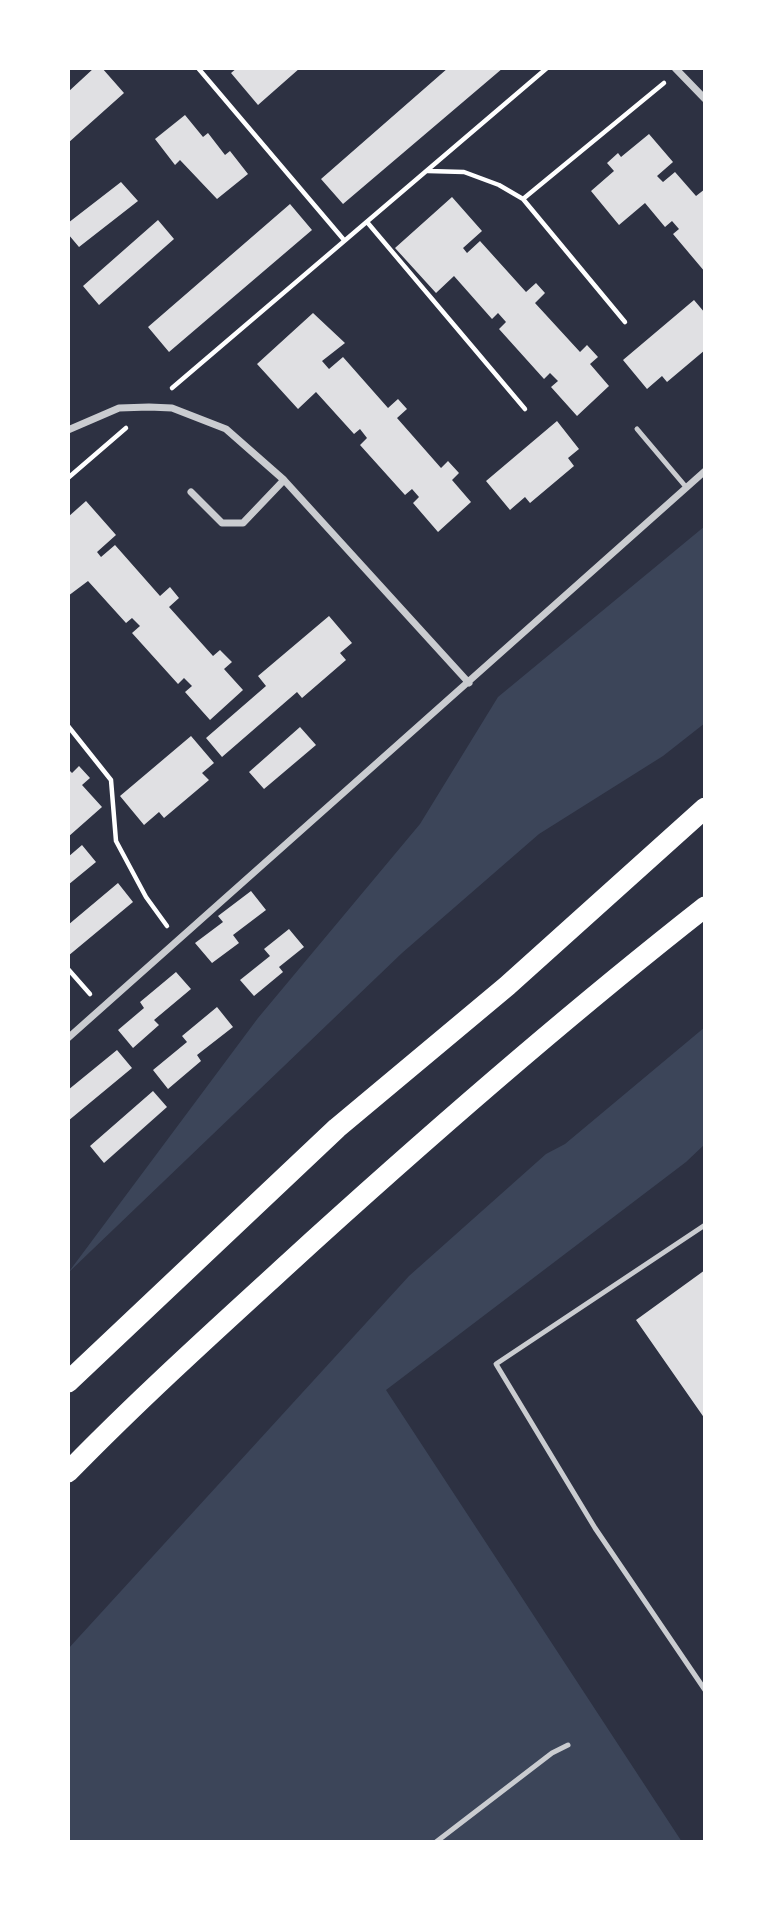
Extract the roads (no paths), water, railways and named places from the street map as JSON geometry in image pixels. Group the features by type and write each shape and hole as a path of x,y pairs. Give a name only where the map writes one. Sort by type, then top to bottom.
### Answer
{"highway":[{"path":"68,1382 337,1128 508,986 705,807"},
{"path":"68,1472 144,1394 374,1186 586,1001 705,907"}],"street":[{"path":"676,70 705,99"},
{"path":"68,430 119,408 149,407 172,408 226,429 284,480 469,683"},
{"path":"68,1038 705,471"},
{"path":"191,492 222,523 243,523 284,480"}],"lane":[{"path":"637,429 687,487"},
{"path":"705,1225 496,1364 595,1528 705,1690"},
{"path":"436,1842 568,1745"}]}
